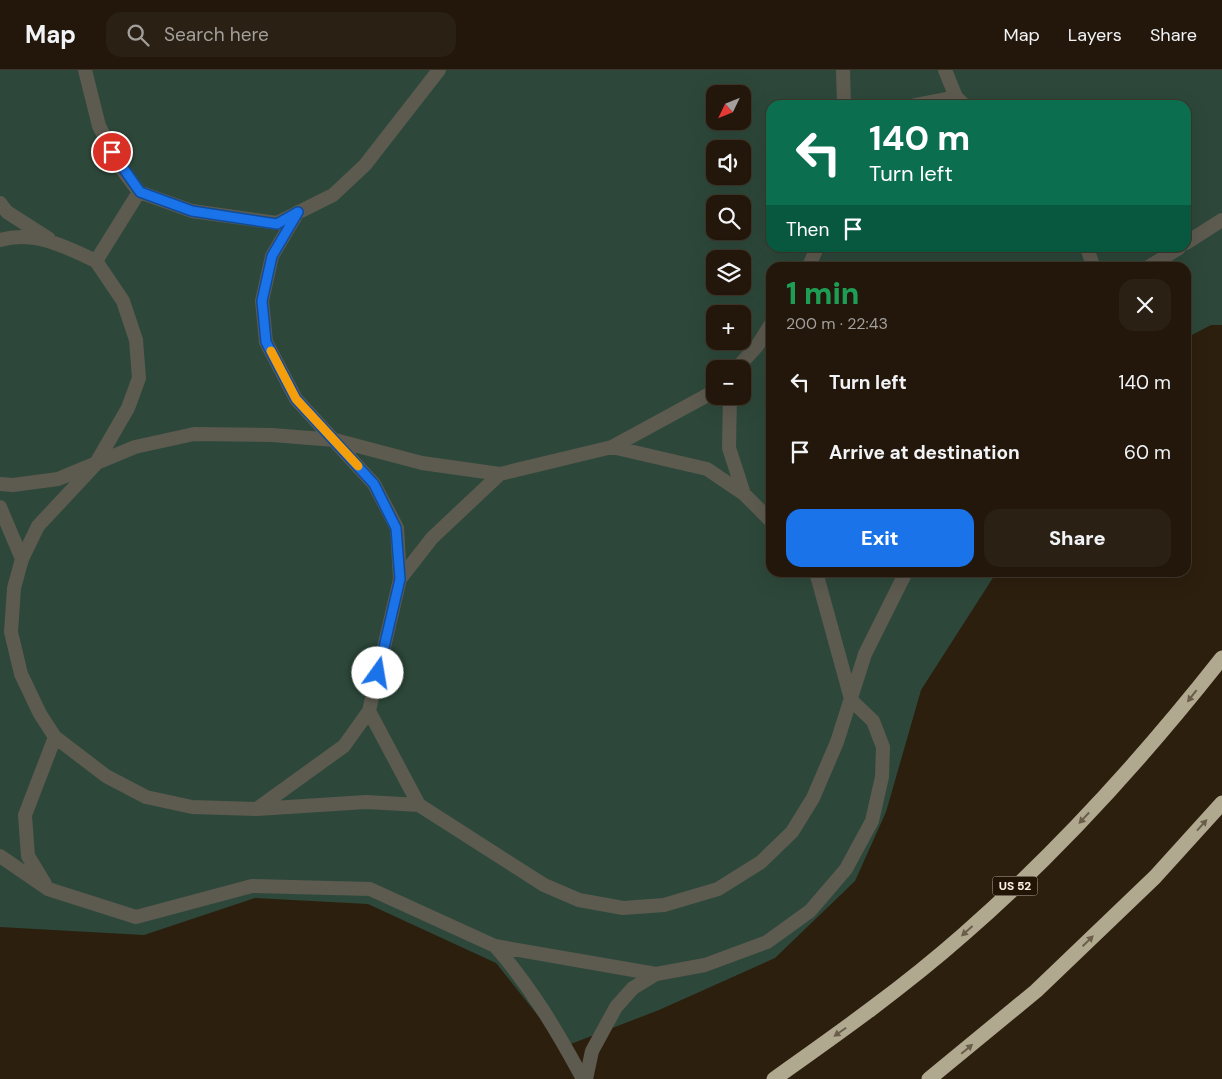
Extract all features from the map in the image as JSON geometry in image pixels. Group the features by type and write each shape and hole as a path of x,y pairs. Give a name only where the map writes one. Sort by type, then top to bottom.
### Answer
{"highway":[{"name":"US 52","path":"774,1079 873,1008 964,934 1049,854 1169,725 1222,658"},
{"path":"929,1079 1036,991 1155,877 1222,803"}],"street":[{"path":"85,70 99,126 120,165 140,192 192,211 277,224 333,195 364,165 439,70"},
{"path":"843,70 844,100"},
{"path":"945,70 960,100"},
{"path":"96,261 140,192"},
{"path":"0,203 7,212 50,240 96,261 123,300 136,340 139,378 128,408 95,465 38,526 22,559 14,588 11,632 21,674 40,714 55,738 106,776 146,796 192,807 257,809 366,802 418,805 544,885 579,900 623,908 664,905 718,889 761,862 792,832 813,798 837,742 865,654 904,577"},
{"path":"257,809 344,746 369,711 400,579 396,528 374,484 296,399 266,342 262,301 272,256 298,212"},
{"path":"1191,240 1222,220"},
{"path":"0,240 9,237 50,240"},
{"path":"1157,262 1173,252"},
{"path":"744,360 757,346 766,332"},
{"path":"0,484 13,485 58,479 135,447 194,434 272,435 335,440 422,463 500,474 612,446 706,396"},
{"path":"730,405 729,448 744,494"},
{"path":"612,446 707,469 744,494 766,516"},
{"path":"400,579 432,538 500,474"},
{"path":"0,508 22,559"},
{"path":"0,856 48,889 136,917 252,886 370,889 494,946 656,974 705,965 767,942 810,911 846,869 872,821 882,777 883,747 873,721 851,700 817,577"},
{"path":"369,711 418,805"},
{"path":"48,889 28,856 25,815 55,738"},
{"path":"494,946 521,976 545,1012 584,1079"},
{"path":"584,1079 592,1051 616,1007 633,988 656,974"}],"green space":[{"path":"0,70 1222,70 1222,325 1211,325 1191,335 1191,262 766,262 766,577 993,577 921,690 886,812 855,881 775,958 659,1010 563,1047 496,963 368,904 255,898 144,935 0,927"}],"slow traffic":[{"path":"271,351 296,399 358,466"}],"route":[{"path":"112,152 140,192 192,211 277,224 298,212 272,256 262,301 266,342 296,399 374,484 396,528 400,579 378,673"}]}
